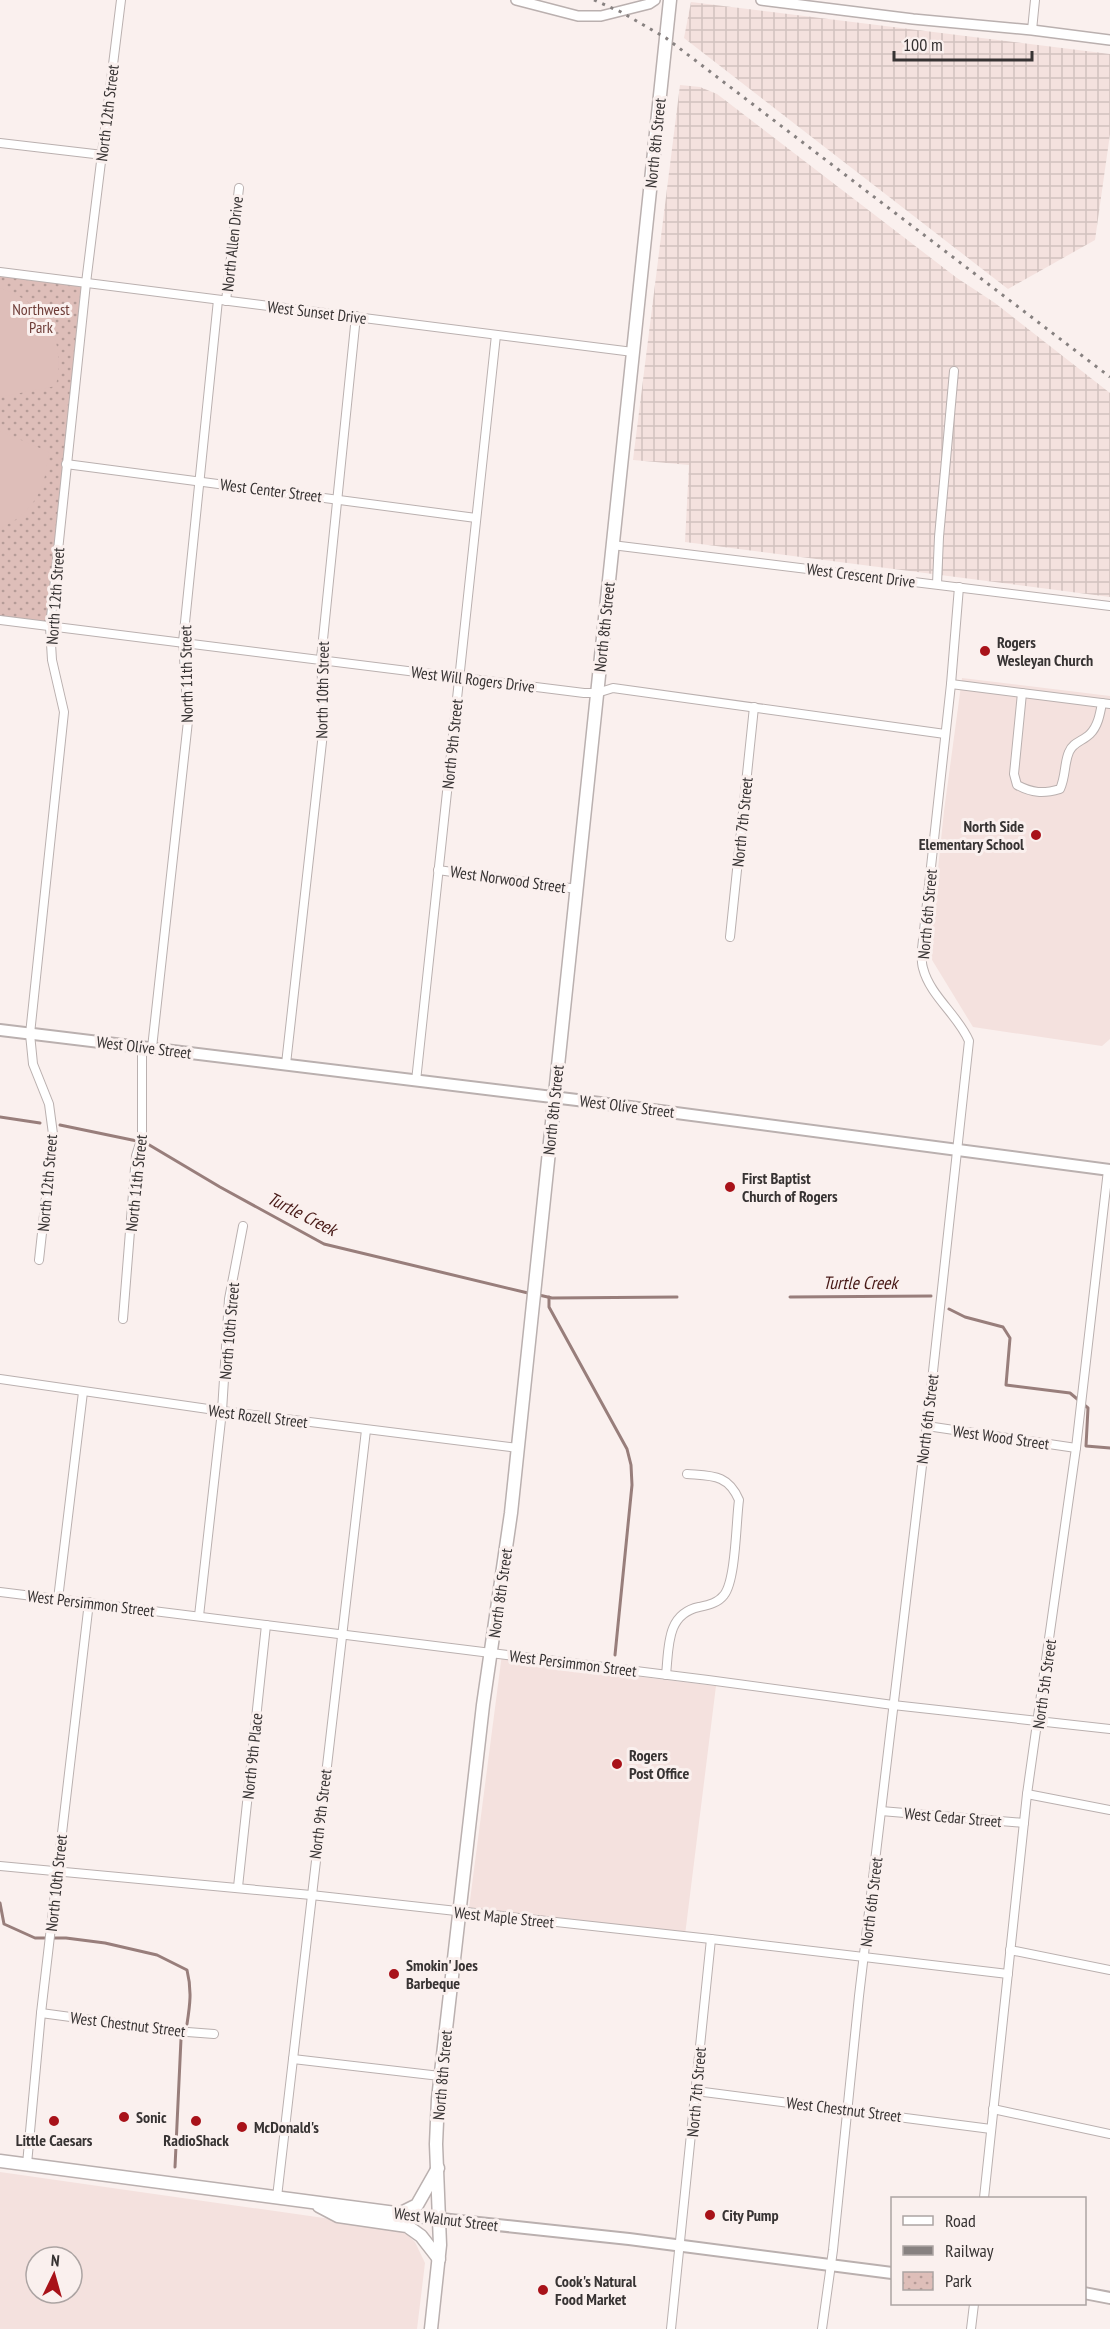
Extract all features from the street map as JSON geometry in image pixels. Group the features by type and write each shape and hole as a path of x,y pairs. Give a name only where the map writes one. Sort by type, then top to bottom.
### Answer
{"main road":[{"name":"North 8th Street","path":"431,2329 441,2219 436,2144 441,2076 491,1653 510,1524 670,0"},
{"name":"West Olive Street","path":"0,1030 555,1097 1109,1170"},
{"name":"West Walnut Street","path":"0,2161 399,2214 681,2245 891,2273"},
{"path":"399,2214 417,2205 438,2167"},
{"path":"308,2201 338,2216 407,2226 421,2236 438,2259"},
{"path":"1086,2293 1110,2298"}],"street":[{"name":"North 12th Street","path":"39,1260 53,1134 49,1104 33,1064 30,1034 64,712 52,660 50,627 86,283 121,0"},
{"path":"516,0 579,16 602,16 649,4 655,0"},
{"path":"761,0 1110,40"},
{"path":"1032,30 1035,0"},
{"path":"0,143 103,155"},
{"name":"North Allen Drive","path":"222,301 238,188"},
{"name":"West Sunset Drive","path":"0,272 633,352"},
{"name":"North 11th Street","path":"123,1319 136,1156 142,1137 147,1048 188,722 183,642 199,481 222,301"},
{"name":"North 10th Street","path":"286,1064 324,724 321,659 356,316"},
{"name":"North 9th Street","path":"416,1081 496,335"},
{"path":"937,584 954,371"},
{"name":"West Center Street","path":"66,464 476,518"},
{"name":"West Crescent Drive","path":"612,545 1110,606"},
{"name":"North 6th Street","path":"822,2329 927,1426 969,1041 963,1027 933,989 922,968 922,949 951,684 959,587"},
{"name":"West Will Rogers Drive","path":"0,620 460,678 597,693 613,688 945,734"},
{"path":"951,684 1022,693 1106,704 1091,734 1074,744 1068,753 1065,777 1060,789 1045,794 1028,791 1017,785 1014,774 1022,693"},
{"name":"North 7th Street","path":"730,937 754,707"},
{"name":"West Norwood Street","path":"438,870 577,889"},
{"name":"North 5th Street","path":"984,2197 1027,1794 1076,1448 1109,1170"},
{"name":"North 10th Street","path":"199,1616 222,1411 230,1299 243,1226"},
{"name":"West Rozell Street","path":"0,1379 222,1411 518,1448"},
{"path":"58,1599 83,1392"},
{"name":"West Wood Street","path":"927,1426 1076,1448"},
{"name":"North 9th Street","path":"277,2197 366,1430"},
{"path":"666,1675 672,1627 678,1617 690,1609 719,1600 730,1585 739,1500 733,1487 718,1477 687,1474"},
{"name":"West Persimmon Street","path":"0,1592 893,1705 1110,1729"},
{"name":"North 10th Street","path":"27,2164 41,2013 89,1602"},
{"name":"North 9th Place","path":"238,1887 266,1625"},
{"path":"1027,1794 1110,1810"},
{"name":"West Cedar Street","path":"882,1811 1024,1823"},
{"name":"West Maple Street","path":"0,1866 57,1869 238,1887 1008,1974"},
{"name":"North 7th Street","path":"671,2329 711,1939"},
{"path":"1010,1950 1110,1970"},
{"name":"West Chestnut Street","path":"41,2013 174,2031 214,2034"},
{"path":"293,2059 441,2076"},
{"name":"West Chestnut Street","path":"696,2091 991,2129"},
{"path":"993,2109 1110,2134"},
{"path":"971,2329 974,2305"}],"shaded area":[{"path":"691,2 1110,54 1110,134 1095,240 1008,289 684,38"},
{"path":"680,85 700,87 717,94 957,278 995,303 1110,393 1110,597 685,542 689,465 633,460"},
{"path":"962,678 1110,696 1110,1039 1102,1046 973,1027 929,955 944,811"},
{"path":"502,1654 608,1673 716,1686 685,1935 469,1908"},
{"path":"0,2172 394,2228 406,2233 415,2242 425,2263 417,2329 0,2329"}],"green space":[{"name":"Northwest Park","path":"0,272 86,283 50,627 0,621"},
{"path":"0,288 30,303 49,325 58,353 56,386 0,397"},
{"path":"0,431 49,452 45,477 36,498 22,515 0,528"}],"waterway":[{"name":"Turtle Creek","path":"0,1117 40,1123"},
{"name":"Turtle Creek","path":"60,1125 137,1141"},
{"name":"Turtle Creek","path":"146,1143 324,1244 528,1293"},
{"name":"Turtle Creek","path":"539,1295 552,1298 677,1297"},
{"name":"Turtle Creek","path":"790,1297 931,1296"},
{"path":"549,1297 549,1307 627,1449 631,1465 632,1485 615,1655"},
{"name":"Turtle Creek","path":"949,1309 965,1317 1003,1327 1010,1338 1006,1385 1070,1393 1088,1408 1086,1446 1110,1448"},
{"path":"0,1903 4,1924 35,1938 66,1938 105,1943 157,1955 187,1970 190,1984 187,2024"},
{"path":"175,2167 181,2039"}],"railway":[{"path":"594,0 621,12 666,38 1110,377"}],"place":[{"name":"Rogers Wesleyan Church","path":"985,651"},
{"name":"North Side Elementary School","path":"1036,835"},
{"name":"First Baptist Church of Rogers","path":"730,1187"},
{"name":"Rogers Post Office","path":"617,1764"},
{"name":"Smokin' Joes Barbeque","path":"394,1974"},
{"name":"Sonic","path":"124,2117"},
{"name":"Little Caesars","path":"54,2121"},
{"name":"RadioShack","path":"196,2121"},
{"name":"McDonald's","path":"242,2127"},
{"name":"City Pump","path":"710,2215"},
{"name":"Cook's Natural Food Market","path":"543,2290"}]}
